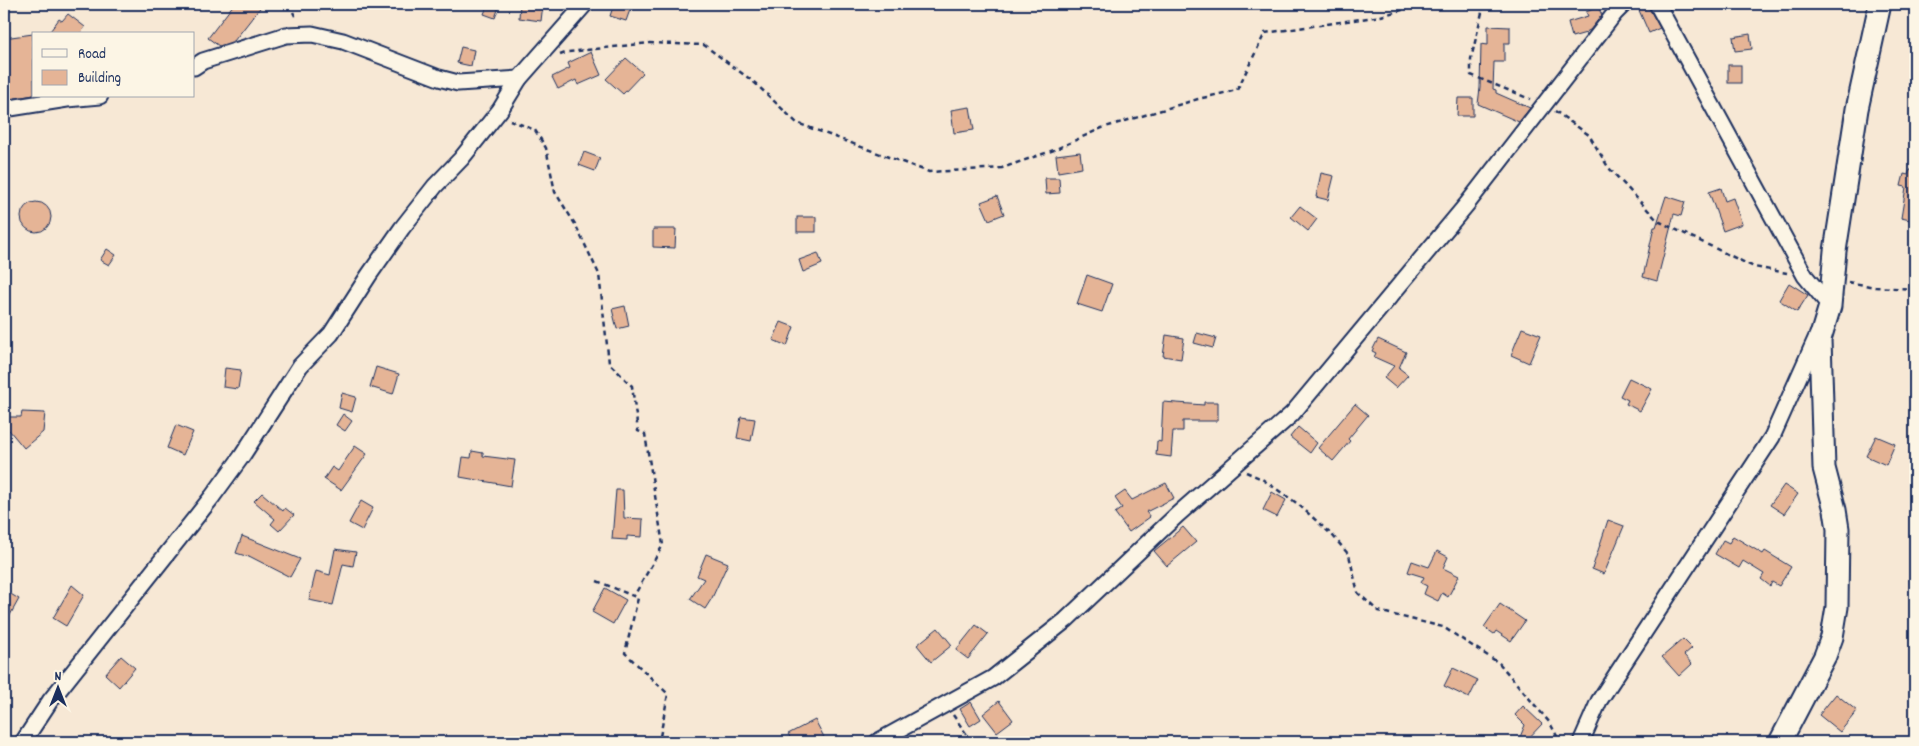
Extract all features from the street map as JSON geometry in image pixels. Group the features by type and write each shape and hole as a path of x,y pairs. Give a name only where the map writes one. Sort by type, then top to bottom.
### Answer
{"main road":[{"path":"1780,742 1825,656 1832,637 1837,607 1838,529 1824,460 1820,340 1830,306 1835,251 1857,109 1880,4"}],"street":[{"path":"23,742 50,701 212,497 247,448 300,366 331,334 368,275 402,228 435,186 461,159 497,113 519,79 584,4"},
{"path":"877,742 993,678 1066,620 1298,406 1466,204 1624,4"},
{"path":"1581,742 1599,701 1772,437 1830,306 1805,276 1657,4"},
{"path":"195,66 203,61 286,35 312,34 343,41 448,80 469,83 519,79"},
{"path":"4,109 78,98"}],"path":[{"path":"531,67 568,52 649,43 704,45 755,82 797,123 929,172 1002,168 1054,150 1102,128 1198,99 1237,90 1265,33 1381,16 1423,4"},
{"path":"1484,4 1470,59 1472,75 1544,105 1589,135 1608,167 1658,221 1754,267 1805,276"},
{"path":"497,113 535,130 546,148 555,192 575,224 599,274 609,363 632,386 638,432 644,434 663,545 634,596"},
{"path":"1832,279 1875,286 1915,289"},
{"path":"1234,466 1262,479 1291,499 1333,536 1349,555 1358,593 1378,611 1443,627 1499,663 1550,723 1560,742"},
{"path":"597,581 638,598 625,653 668,694 659,742"},
{"path":"946,704 972,742"}],"building":[{"path":"234,4 263,4 234,41 219,46 208,38"},
{"path":"488,4 500,4 495,18 484,14"},
{"path":"520,4 543,4 541,21 519,18"},
{"path":"614,4 631,7 626,21 610,16"},
{"path":"1647,4 1660,28 1649,33 1638,8"},
{"path":"1598,7 1602,15 1590,30 1572,37 1568,22 1588,16 1586,12"},
{"path":"68,14 85,27 81,32 49,32 59,19 62,21"},
{"path":"1488,26 1510,27 1510,43 1504,43 1504,62 1494,62 1493,89 1496,90 1496,93 1530,108 1519,122 1478,104 1481,44 1488,45"},
{"path":"32,34 32,95 4,100 4,38"},
{"path":"1750,34 1752,49 1735,51 1733,37"},
{"path":"461,47 474,50 471,66 457,63"},
{"path":"591,52 601,75 578,85 576,80 558,89 552,77 570,68 568,63"},
{"path":"626,58 643,73 623,94 606,79"},
{"path":"1728,65 1741,65 1741,83 1728,83"},
{"path":"1458,98 1473,98 1473,116 1457,116"},
{"path":"970,107 974,130 954,133 951,110"},
{"path":"584,152 600,158 595,171 579,165"},
{"path":"1080,152 1082,168 1058,172 1056,155"},
{"path":"1910,170 1915,170 1915,221 1901,218 1906,187 1901,186 1904,174 1908,175"},
{"path":"1321,173 1334,176 1328,200 1316,197"},
{"path":"1045,178 1059,178 1060,193 1046,194"},
{"path":"1721,188 1725,201 1733,198 1742,224 1723,231 1709,192"},
{"path":"997,196 1004,214 989,220 981,202"},
{"path":"1666,196 1685,202 1681,216 1674,214 1657,281 1643,277 1654,227 1656,227"},
{"path":"36,202 42,203 50,211 50,223 42,231 36,232 30,231 22,223 21,217 22,211 30,203"},
{"path":"1300,206 1317,219 1308,231 1291,217"},
{"path":"797,217 816,217 816,232 797,232"},
{"path":"653,229 676,229 675,248 653,247"},
{"path":"107,249 116,255 109,265 100,260"},
{"path":"818,253 822,264 803,272 799,260"},
{"path":"1087,275 1112,284 1102,312 1077,304"},
{"path":"1789,283 1808,295 1797,312 1779,300"},
{"path":"625,306 629,326 617,329 612,309"},
{"path":"781,322 794,327 787,346 773,340"},
{"path":"1522,328 1541,335 1529,363 1511,355"},
{"path":"1197,333 1216,338 1213,348 1194,343"},
{"path":"1166,335 1184,338 1181,359 1163,356"},
{"path":"1378,339 1406,352 1399,368 1408,375 1396,388 1384,378 1394,366 1374,357 1376,353 1372,351"},
{"path":"376,367 399,374 393,394 370,387"},
{"path":"225,368 241,370 238,389 223,387"},
{"path":"1629,378 1652,389 1640,411 1626,404 1628,400 1620,396"},
{"path":"342,393 356,397 352,412 339,408"},
{"path":"1163,402 1204,405 1204,402 1218,402 1218,421 1183,421 1183,431 1173,431 1171,457 1156,455 1157,441 1161,442"},
{"path":"1355,404 1368,415 1333,461 1318,448"},
{"path":"22,412 45,413 43,432 24,448 9,430 4,430 4,417 21,417"},
{"path":"343,414 352,421 345,431 336,425"},
{"path":"741,417 755,419 751,441 737,438"},
{"path":"176,425 193,432 183,455 167,448"},
{"path":"1298,427 1317,443 1310,453 1290,437"},
{"path":"1876,436 1895,444 1886,465 1866,456"},
{"path":"355,446 367,454 341,490 324,479 332,467 338,471"},
{"path":"472,451 483,453 483,456 515,460 511,486 460,477 463,457 471,458"},
{"path":"1166,483 1174,498 1146,512 1150,517 1129,532 1115,513 1122,508 1115,498 1125,491 1132,500"},
{"path":"1784,485 1798,494 1784,514 1770,505"},
{"path":"616,490 623,490 624,518 643,519 642,537 627,536 627,540 612,539"},
{"path":"1272,492 1286,500 1277,517 1263,510"},
{"path":"262,493 283,511 285,508 294,515 279,531 271,524 275,519 254,501"},
{"path":"361,501 373,508 362,530 349,523"},
{"path":"1608,520 1624,526 1604,574 1592,569"},
{"path":"1183,527 1196,542 1167,566 1154,551"},
{"path":"242,536 300,559 290,577 249,556 236,553"},
{"path":"1733,536 1763,554 1765,551 1791,567 1779,586 1772,582 1770,586 1761,579 1764,574 1743,561 1739,568 1715,554 1723,540 1729,543"},
{"path":"335,549 356,552 353,566 343,564 333,605 309,600 316,571 330,575"},
{"path":"1437,551 1448,557 1443,568 1459,576 1448,597 1442,593 1438,601 1424,594 1427,586 1421,583 1424,577 1408,572 1412,561 1429,567"},
{"path":"706,554 728,563 705,609 690,599 704,579 697,576"},
{"path":"72,585 84,595 66,626 53,618"},
{"path":"605,588 626,600 613,624 592,612"},
{"path":"4,590 19,599 4,626"},
{"path":"1500,604 1525,621 1511,641 1496,631 1494,634 1484,627"},
{"path":"976,625 988,634 968,659 956,650"},
{"path":"938,628 952,645 931,662 917,645"},
{"path":"1683,639 1692,648 1684,655 1692,664 1679,676 1662,657"},
{"path":"121,656 135,668 119,687 105,674"},
{"path":"1453,668 1478,680 1469,698 1444,686"},
{"path":"1836,694 1857,711 1840,732 1819,715"},
{"path":"999,701 1013,720 997,732 983,714"},
{"path":"971,702 981,719 970,726 960,709"},
{"path":"1523,706 1542,724 1525,742 1518,742 1525,725 1515,715"},
{"path":"815,720 824,737 814,742 793,742 788,734"}]}
